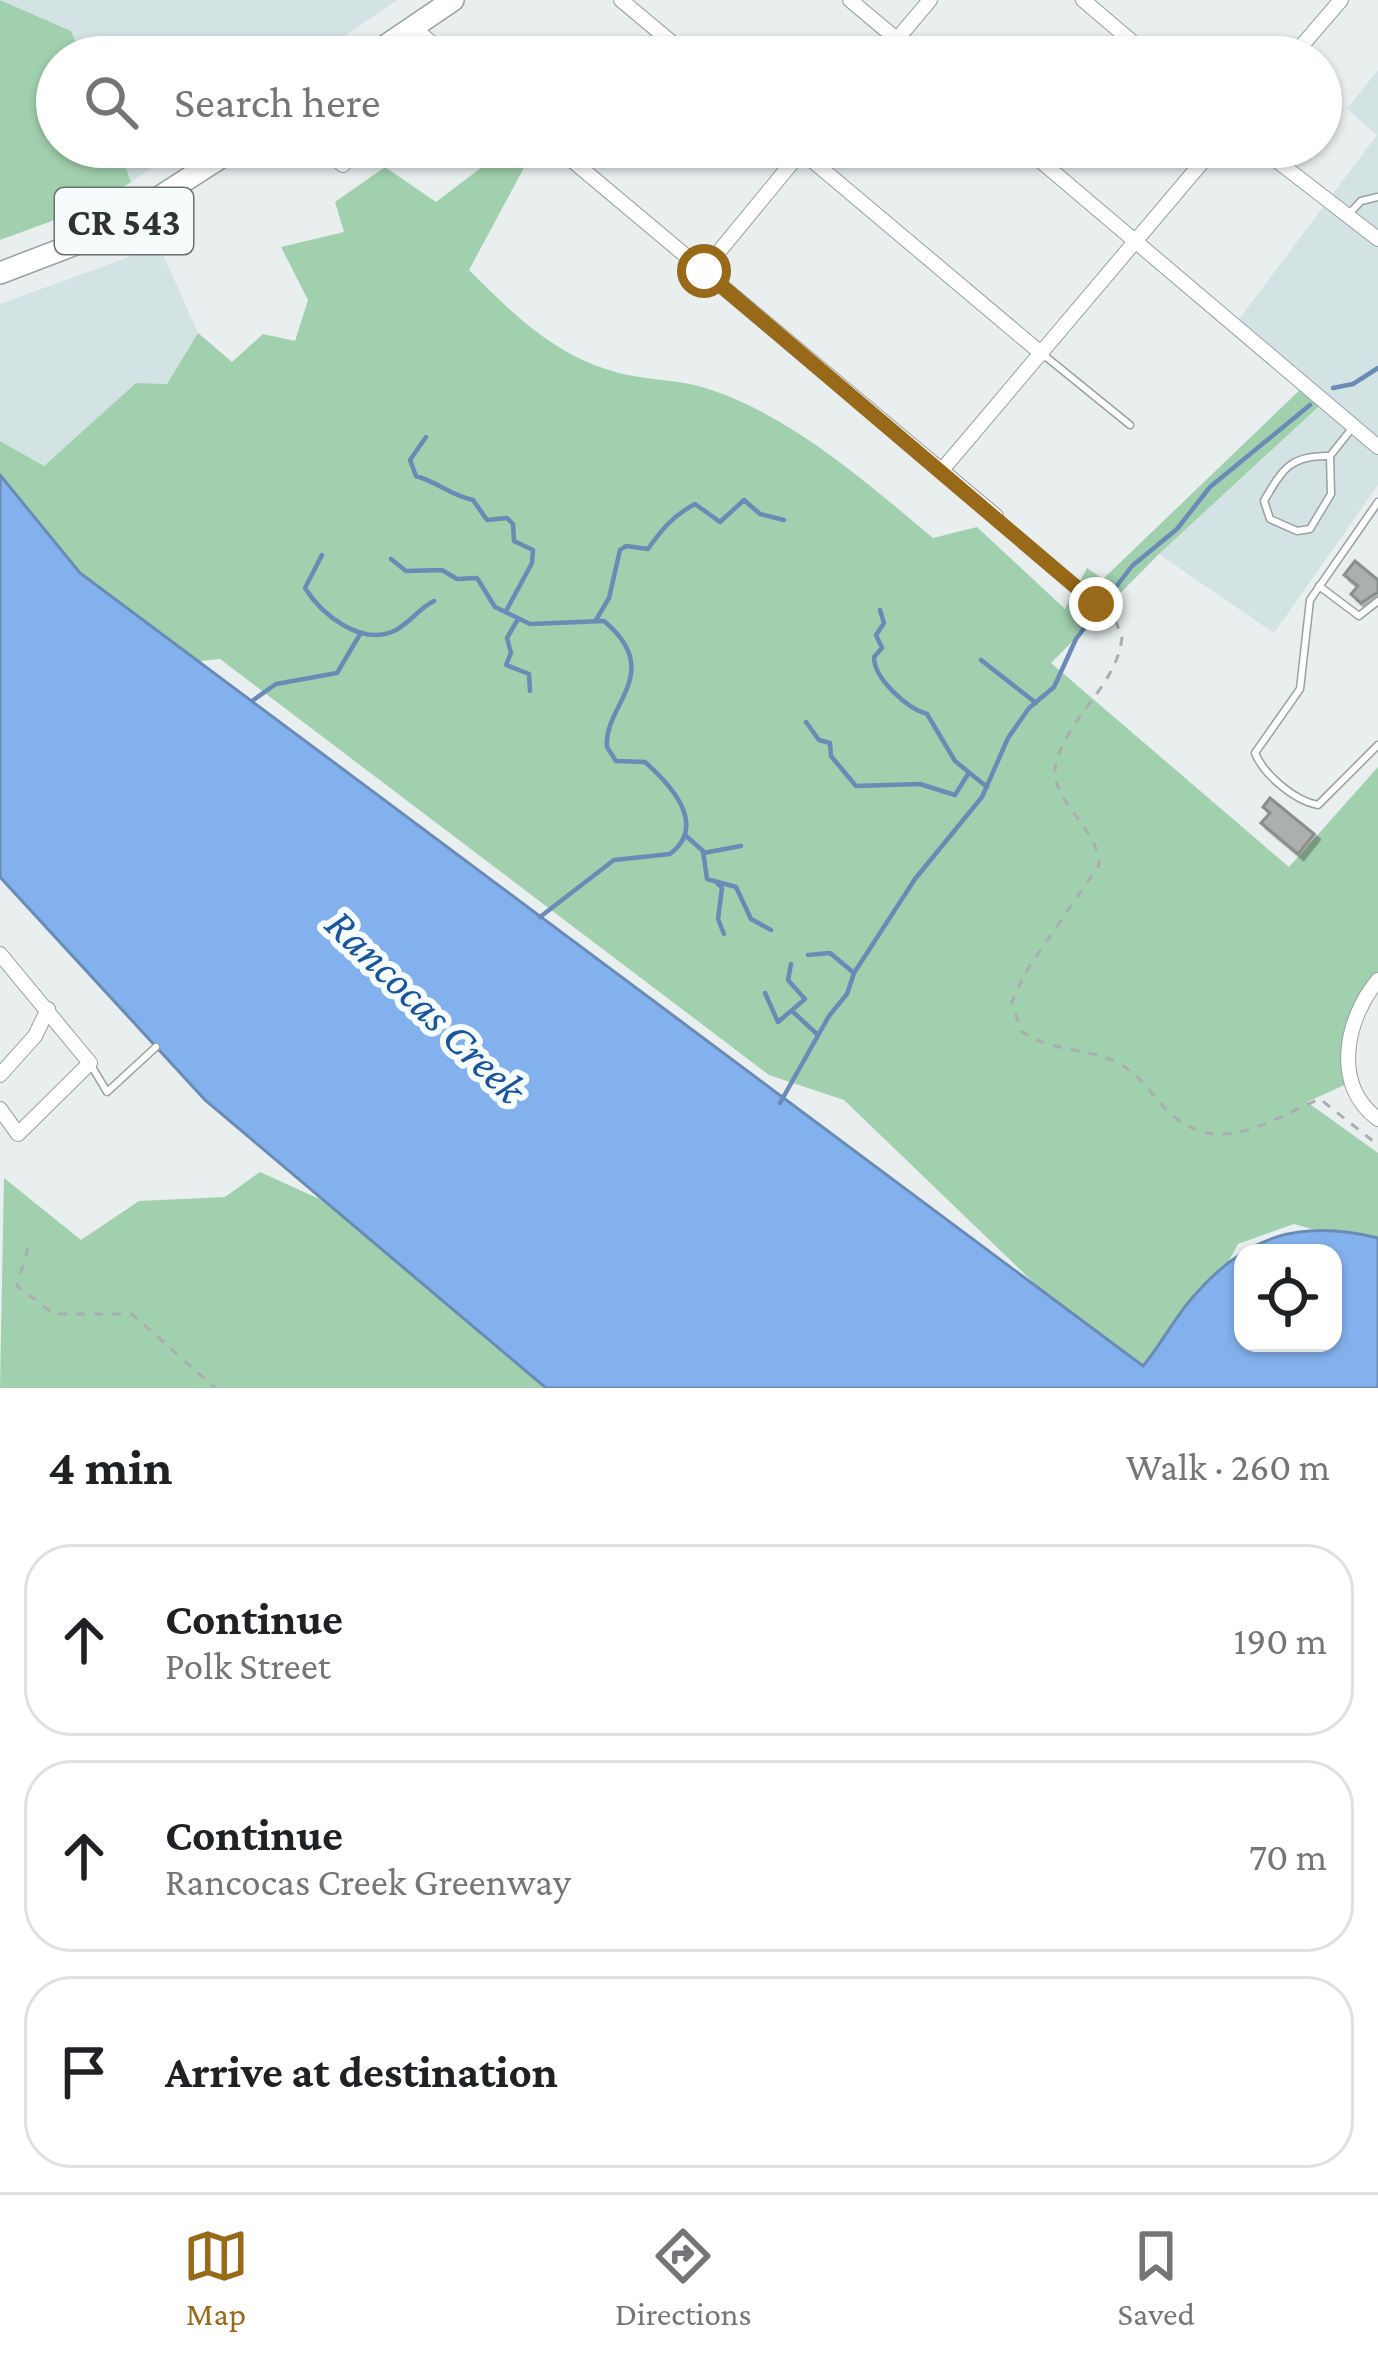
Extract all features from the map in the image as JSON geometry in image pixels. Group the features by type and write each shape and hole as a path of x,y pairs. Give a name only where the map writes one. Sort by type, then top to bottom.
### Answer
{"main road":[{"path":"400,36 453,0"},
{"name":"CR 543","path":"0,274 102,234 204,168"}],"street":[{"path":"621,0 664,36"},
{"path":"850,0 892,36"},
{"path":"900,36 930,0"},
{"path":"1083,0 1125,36"},
{"path":"1310,36 1341,0"},
{"path":"413,27 424,36"},
{"path":"581,168 996,516"},
{"path":"704,271 784,168"},
{"path":"824,168 1042,353"},
{"path":"1049,168 1378,447"},
{"path":"942,470 1198,168"},
{"path":"1287,168 1378,239"},
{"path":"0,954 90,1063 18,1134 0,1109"},
{"path":"1378,980 1355,1012 1347,1048 1357,1096 1378,1119"},
{"path":"0,1075 35,1036 48,1009"}],"lane":[{"path":"1348,214 1361,201 1378,197"},
{"path":"1042,353 1130,425"},
{"path":"1330,456 1304,455 1282,469 1264,502 1270,519 1297,531 1310,529 1331,494 1330,456 1353,427"},
{"path":"1378,502 1319,586 1307,612 1300,689 1258,744 1258,762 1305,803 1318,805 1378,746"},
{"path":"1319,586 1359,616 1378,601"},
{"path":"90,1063 107,1092 156,1047"}],"path":[{"path":"996,516 1109,616 1122,637 1121,649 1056,763 1058,787 1099,847 1099,865 1025,973 1012,1002 1021,1031 1047,1047 1111,1059 1138,1074 1174,1117 1214,1137 1250,1132 1320,1099 1378,1145"},
{"path":"28,1248 17,1286 35,1300 54,1313 132,1314 215,1388"}],"shaded area":[{"path":"0,0 397,0 345,36 73,36"},
{"path":"1378,70 1378,485 1274,633 1159,554 1326,401 1234,326 1377,135 1347,109"},
{"path":"126,168 151,168 131,182"},
{"path":"156,239 198,333 167,384 136,383 44,466 0,441 0,304 129,257"}],"green space":[{"path":"0,0 73,36 36,36 36,168 126,168 131,182 98,204 0,240"},
{"path":"386,168 436,202 481,168 524,168 469,270 520,318 556,345 596,366 702,387 765,413 824,451 933,538 977,527 1065,609 1087,568 1103,579 1306,384 1326,400 1159,554 1051,663 1289,867 1378,767 1378,975 1357,998 1348,1024 1349,1083 1307,1102 1378,1153 1378,1248 1294,1224 1234,1244 1158,1388 1143,1388 844,1100 769,1075 220,659 189,662 108,605 0,482 0,441 44,466 136,383 167,384 198,333 232,362 263,334 295,341 308,300 281,247 344,232 335,202"},
{"path":"260,1172 326,1202 546,1388 0,1388 4,1178 81,1240 139,1201 225,1197"}],"water":[{"name":"Rancocas Creek","path":"0,475 80,573 1143,1366 1193,1297 1234,1258 1234,1352 1342,1352 1342,1244 1259,1244 1324,1230 1378,1238 1378,1388 546,1388 205,1100 0,877"}],"building":[{"path":"1355,561 1378,580 1378,592 1361,603 1351,594 1358,586 1344,575"},
{"path":"1270,798 1314,834 1298,854 1261,823 1270,813 1263,807"}],"waterway":[{"path":"1333,388 1353,384 1378,368"},
{"path":"780,1103 829,1016 847,994 854,973 915,879 982,797 1008,738 1029,708 1054,687 1076,639 1132,566 1177,529 1210,487 1310,405"},
{"path":"426,437 410,460 416,476 473,500 487,520 507,518 513,524 514,541 533,550 532,563 506,611"},
{"path":"596,620 609,598 620,550 626,546 648,549 668,524 695,504 720,522 744,500 760,514 784,520"},
{"path":"322,555 305,588 321,608 356,631 381,635 394,631 434,601"},
{"path":"391,559 406,571 442,570 457,579 477,578 495,607 530,624 604,621 630,657 631,673 608,732 607,747 616,761 645,762 665,782 682,806 686,831 670,854 614,860 540,917"},
{"path":"880,610 884,623 876,635 882,648 874,657 875,666 902,700 927,714 955,761 987,787"},
{"path":"518,619 507,638 511,653 506,665 529,674 530,691"},
{"path":"252,701 276,684 337,673 359,636"},
{"path":"981,660 1036,703"},
{"path":"806,722 819,740 830,743 831,756 856,786 920,784 955,795 968,774"},
{"path":"685,835 703,851 707,879 736,887 751,919 771,930"},
{"path":"703,853 741,846"},
{"path":"716,882 722,888 718,919 724,934"},
{"path":"808,955 830,953 854,973"},
{"path":"765,993 778,1022 805,999 788,980 791,964"},
{"path":"792,1011 818,1035"}],"route":[{"path":"704,271 1096,604"}]}
